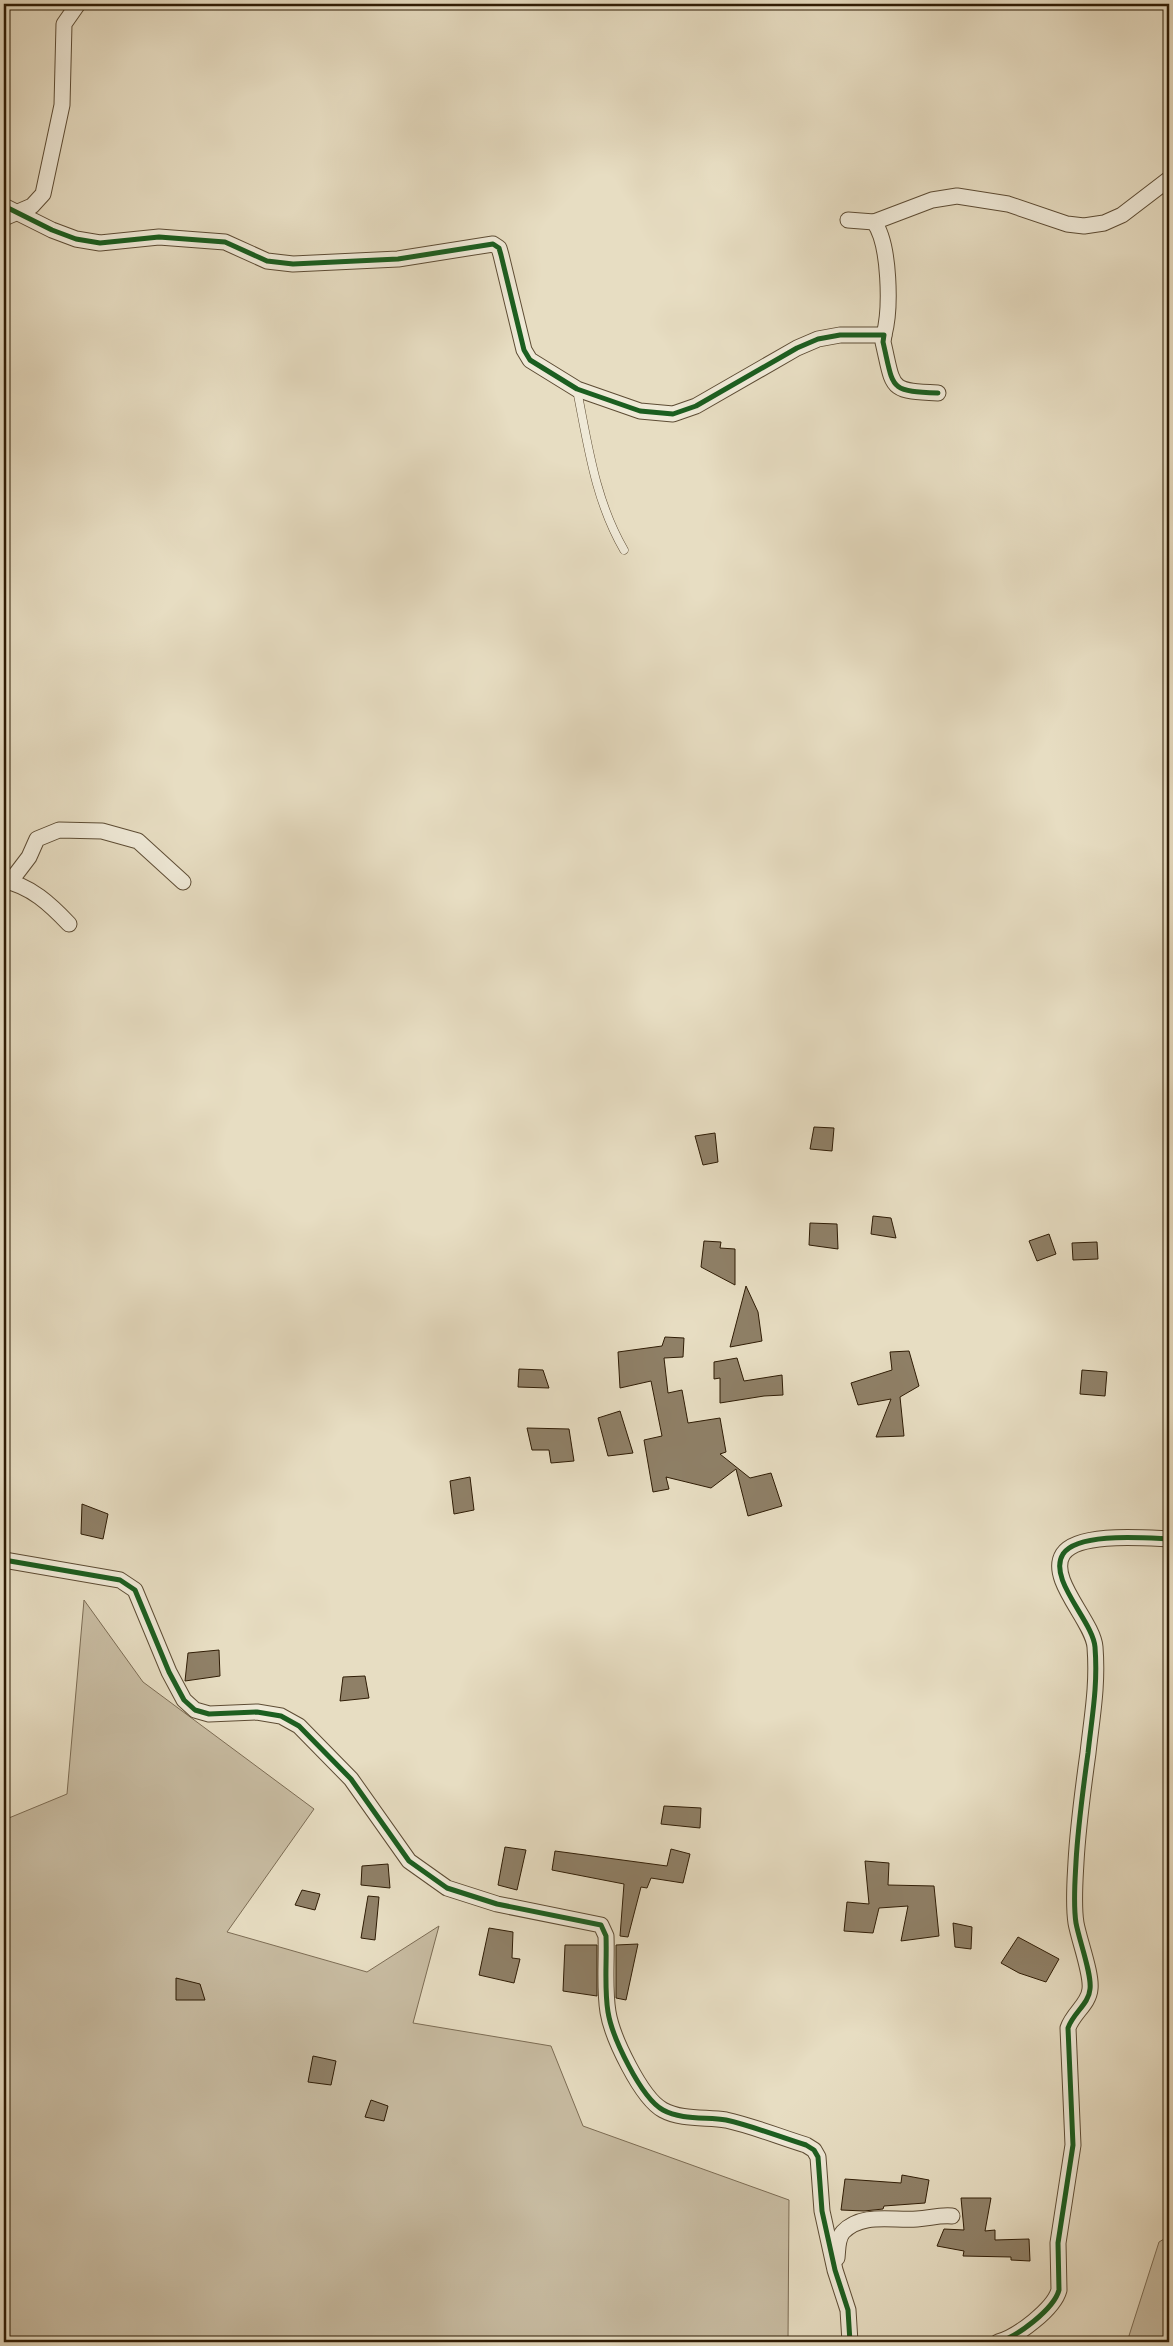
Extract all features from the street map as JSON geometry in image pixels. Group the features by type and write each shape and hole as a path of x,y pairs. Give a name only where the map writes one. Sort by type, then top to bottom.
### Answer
{"street":[{"path":"8,212 32,206 43,194 62,105 64,24 78,4"},
{"path":"848,220 874,222 932,200 957,196 1008,204 1067,224 1084,226 1104,223 1122,215 1169,179"},
{"path":"8,212 76,239 100,243 159,237 225,242 267,261 292,264 398,259 493,244 501,254 524,350 530,360 577,389 640,411 673,414 696,406 797,348 818,339 840,334 884,335"},
{"path":"874,222 880,231 887,273 888,315 884,335 890,371 895,385 903,390 938,393"},
{"path":"69,924 50,904 7,881 29,856 37,839 59,830 102,831 138,841 183,882"},
{"path":"998,2342 1018,2333 1046,2310 1057,2296 1059,2290 1058,2243 1073,2145 1068,2028 1076,2011 1087,2000 1091,1985 1076,1921 1076,1862 1088,1752 1096,1702 1095,1647 1087,1621 1075,1605 1062,1581 1061,1563 1063,1555 1068,1550 1094,1540 1169,1539"},
{"path":"4,1560 120,1580 135,1590 169,1672 184,1700 196,1710 209,1714 257,1712 281,1716 299,1726 351,1779 409,1861 447,1888 497,1904 601,1925 606,1936 608,2012 635,2078 650,2099 661,2110 672,2114 727,2120 806,2145 814,2150 818,2157 822,2211 835,2270 848,2310 850,2342"},
{"path":"835,2270 840,2237 852,2225 869,2219 917,2219 936,2215 952,2216"}],"lane":[{"path":"577,389 596,483 613,530 624,550"}],"shaded area":[{"path":"84,1600 143,1682 314,1809 227,1932 367,1972 439,1926 413,2023 551,2046 583,2126 789,2200 788,2342 4,2342 4,1820 67,1794"},
{"path":"1169,2236 1169,2342 1127,2342 1159,2242"}],"building":[{"path":"814,1127 834,1128 832,1151 810,1149"},
{"path":"715,1133 718,1162 703,1165 695,1136"},
{"path":"873,1216 891,1218 896,1238 871,1234"},
{"path":"810,1223 837,1224 838,1249 809,1245"},
{"path":"1049,1234 1056,1254 1037,1261 1029,1241"},
{"path":"704,1241 721,1242 720,1248 735,1249 735,1285 701,1267"},
{"path":"1097,1242 1098,1259 1073,1260 1072,1243"},
{"path":"746,1286 758,1312 762,1341 730,1347"},
{"path":"665,1337 684,1338 683,1357 664,1358 668,1393 682,1390 688,1423 720,1418 726,1452 720,1454 750,1478 771,1473 782,1506 748,1516 736,1469 711,1488 666,1477 669,1489 653,1492 644,1440 662,1436 651,1381 620,1388 618,1352 662,1346"},
{"path":"909,1351 919,1386 900,1397 904,1436 876,1437 891,1399 858,1405 851,1383 892,1370 890,1352"},
{"path":"737,1358 744,1381 782,1375 783,1395 720,1403 720,1378 714,1379 714,1362"},
{"path":"519,1369 543,1370 549,1388 518,1387"},
{"path":"1082,1370 1107,1372 1105,1396 1080,1394"},
{"path":"620,1411 633,1453 608,1456 598,1418"},
{"path":"527,1428 569,1429 574,1461 551,1463 549,1450 532,1450"},
{"path":"470,1477 474,1510 454,1514 450,1481"},
{"path":"82,1504 108,1514 103,1539 81,1534"},
{"path":"219,1650 220,1676 185,1681 188,1653"},
{"path":"365,1676 369,1698 340,1701 343,1677"},
{"path":"664,1806 701,1808 700,1828 661,1824"},
{"path":"505,1847 526,1850 517,1890 498,1885"},
{"path":"671,1849 690,1854 683,1883 651,1878 647,1888 641,1887 628,1937 620,1936 624,1884 552,1870 555,1851 667,1866"},
{"path":"865,1861 889,1863 888,1885 934,1886 939,1936 901,1941 908,1906 879,1908 873,1933 844,1931 847,1902 869,1904"},
{"path":"388,1864 390,1888 361,1885 362,1866"},
{"path":"302,1890 320,1894 315,1910 295,1905"},
{"path":"368,1896 379,1897 375,1940 361,1938"},
{"path":"953,1923 972,1927 971,1949 955,1947"},
{"path":"489,1928 513,1932 512,1958 520,1959 514,1983 479,1975"},
{"path":"1018,1937 1059,1959 1046,1982 1019,1973 1001,1963"},
{"path":"638,1944 626,2000 616,1998 616,1945"},
{"path":"565,1945 597,1945 597,1996 563,1991"},
{"path":"176,1978 200,1984 205,2000 176,2000"},
{"path":"313,2056 336,2061 331,2085 308,2082"},
{"path":"371,2100 388,2106 384,2121 365,2117"},
{"path":"902,2175 929,2180 925,2203 884,2206 883,2209 864,2211 841,2210 845,2179 901,2183"},
{"path":"961,2198 991,2198 985,2231 995,2230 995,2240 1029,2239 1030,2261 1011,2260 1011,2257 963,2256 964,2251 937,2246 944,2229 964,2230"}],"cycle path":[{"path":"4,206 52,230 76,239 100,243 159,237 225,242 267,261 293,264 398,259 493,244 499,248 524,350 530,360 577,389 640,411 673,414 696,406 797,348 818,339 840,335 884,335 883,342 889,370 896,384 910,391 938,393"},
{"path":"998,2342 1015,2334 1034,2321 1050,2305 1059,2290 1058,2243 1073,2145 1068,2028 1087,1999 1090,1989 1087,1966 1076,1923 1074,1892 1079,1821 1094,1701 1096,1675 1095,1647 1087,1625 1066,1588 1061,1575 1060,1564 1063,1554 1071,1547 1083,1542 1113,1538 1169,1539"},
{"path":"4,1560 120,1580 135,1590 169,1672 184,1700 195,1710 209,1714 257,1712 281,1716 299,1726 351,1779 409,1861 447,1888 497,1904 601,1925 606,1936 606,1994 611,2023 621,2051 629,2066 654,2103 670,2113 686,2117 736,2122 806,2145 814,2150 818,2157 822,2211 835,2270 848,2310 850,2342"}]}
